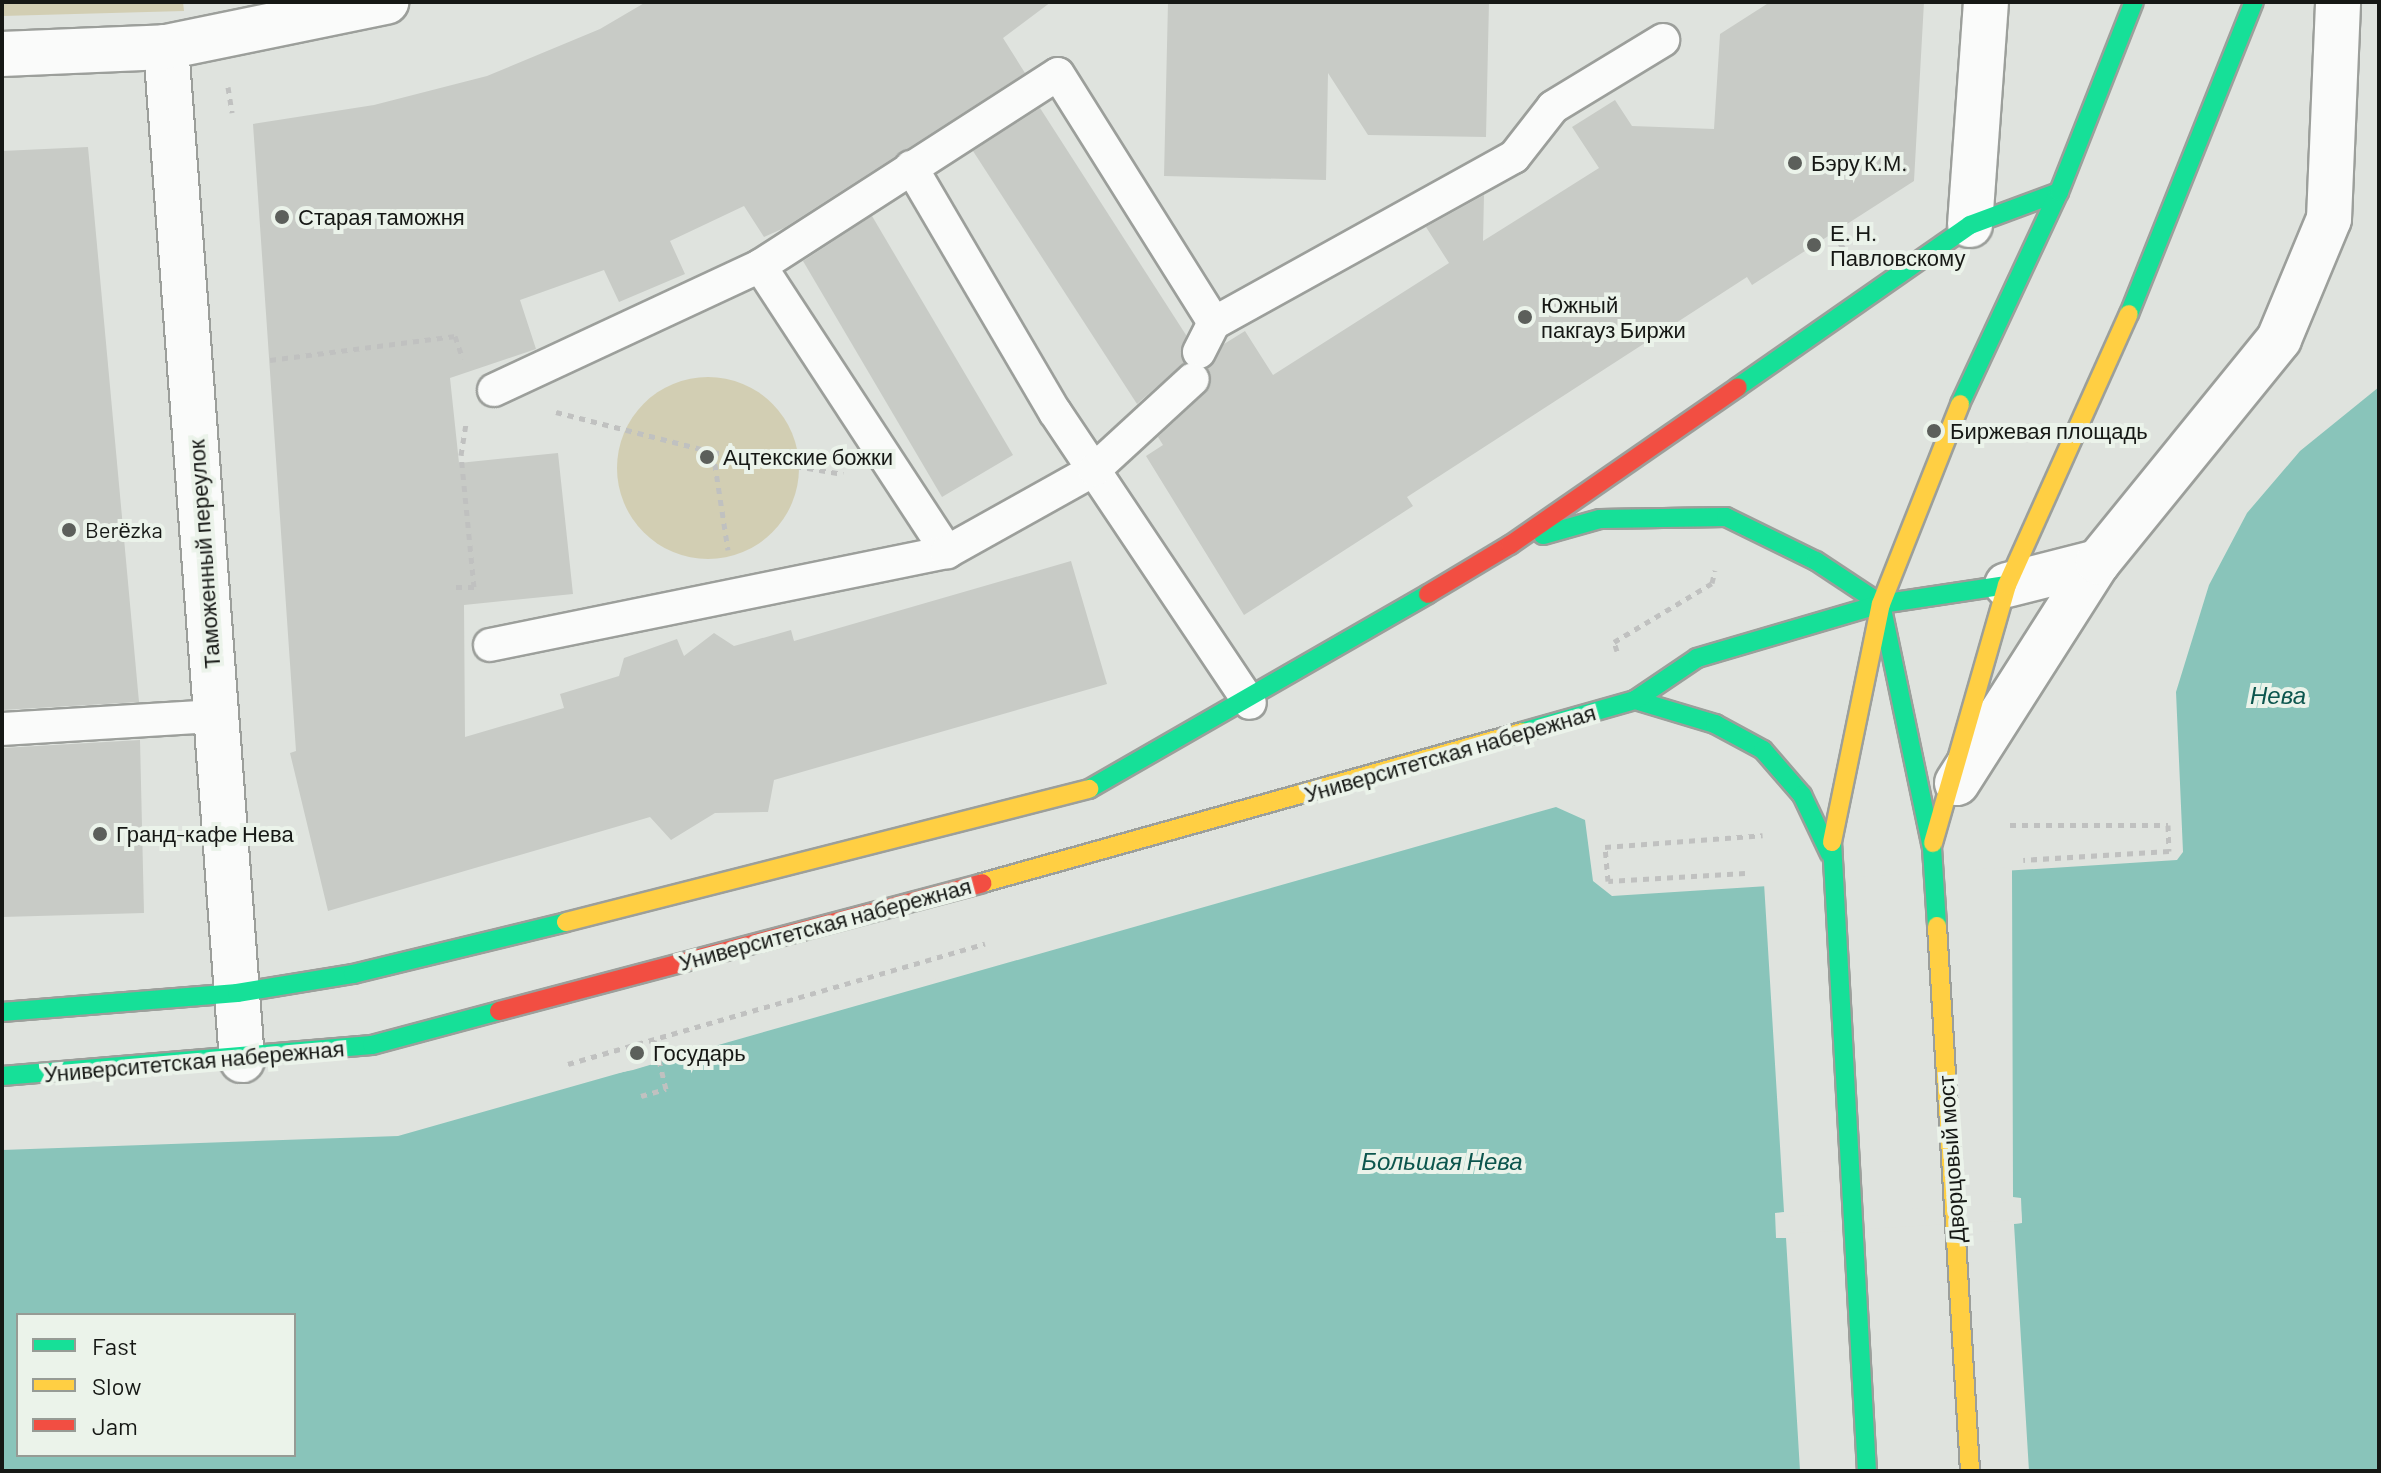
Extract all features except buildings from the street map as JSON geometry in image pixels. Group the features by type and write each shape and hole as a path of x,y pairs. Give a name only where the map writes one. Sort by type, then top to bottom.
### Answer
{"main road":[{"path":"1867,1471 1830,854 1881,604 1938,452 2059,192 2134,2"},
{"path":"1932,848 2007,585 2089,414 2254,2"},
{"path":"2,1012 237,993 353,974 1046,803 1108,783 1250,703 1510,545 1970,225 2059,192"},
{"path":"1510,545 1600,519 1726,517 1816,561 1881,604 2007,585"},
{"path":"1881,604 1932,848"},
{"name":"Университетская набережная","path":"2,1076 242,1060 372,1045 1074,859 1635,700 1697,658 1881,604"},
{"path":"1635,700 1715,724 1763,750 1802,795 1830,854"},
{"name":"Дворцовый мост","path":"1932,848 1970,1471"}],"street":[{"path":"2,54 166,47 386,2"},
{"path":"1970,225 1986,2"},
{"path":"1944,806 2098,562 2219,408 2255,374 2308,280 2329,219 2338,2"},
{"name":"Таможенный переулок","path":"166,47 242,1060"},
{"path":"2007,585 2098,562"}],"lane":[{"path":"490,645 947,552 1094,470 1196,365 1214,323 1514,157 1553,107 1663,40"},
{"path":"483,386 760,266 1058,74 1214,323"},
{"path":"911,167 1094,470 1250,703"},
{"path":"760,266 947,552"},
{"path":"2,729 217,716"}],"path":[{"path":"1833,233 1847,254"},
{"path":"270,360 455,336 483,386 531,406 713,452 905,485"},
{"path":"456,587 474,587 461,455 483,386"},
{"path":"713,452 735,596"},
{"path":"1620,660 1614,642 1712,583 1718,555"},
{"path":"2010,825 2168,825 2169,851 2023,860"},
{"path":"1745,873 1608,881 1605,847 1763,835"},
{"path":"568,1064 985,944"},
{"path":"641,1096 666,1089 654,1040"}],"shaded area":[{"path":"2,2 183,2 184,11 2,16"},
{"path":"708,377 743,384 759,392 772,404 784,417 792,433 799,468 792,503 784,519 772,532 759,544 743,552 708,559 673,552 657,544 644,532 632,519 624,503 617,468 624,433 632,417 644,404 657,392 673,384"}],"water":[{"name":"Большая Нева","path":"2379,387 2379,1471 2,1471 2,1150 398,1136 1556,807 1585,820 1593,881 1612,896 2177,860 2183,852 2176,692 2209,585 2247,513 2300,451","holes":["2020,1198 2022,1223 1776,1238 1776,1213"]}],"pier":[{"path":"2012,867 2013,1197 2021,1198 2022,1223 2014,1224 2029,1471 1800,1471 1786,1238 1776,1238 1775,1213 1784,1212 1764,883","holes":["2017,1202 2018,1220 1780,1234 1779,1217"]},
{"path":"981,966 633,1070 588,1079 936,978"}],"traffic: fast":[{"path":"1960,404 2059,192 2134,2"},
{"path":"2129,314 2254,2"},
{"path":"1738,387 1970,225 2059,192"},
{"path":"1543,535 1600,519 1726,517 1816,561 1881,604 1932,848 1937,926"},
{"path":"1522,732 1635,700 1697,658 1881,604 2007,585"},
{"path":"1089,789 1428,594"},
{"path":"1635,700 1715,724 1763,750 1802,795 1830,854"},
{"path":"1832,842 1867,1471"},
{"path":"2,1012 237,993 353,974 566,922"},
{"path":"2,1076 372,1045 499,1011"}],"traffic: slow":[{"path":"1933,843 2007,585 2129,314"},
{"path":"1832,842 1881,604 1960,404"},
{"path":"982,883 1522,732"},
{"path":"566,922 1089,789"},
{"path":"1937,926 1970,1471"}],"traffic: jam":[{"path":"1428,594 1510,545 1738,387"},
{"path":"499,1011 982,883"}],"place":[{"name":"Бэру К.М.","path":"1795,163"},
{"name":"Старая таможня","path":"282,217"},
{"name":"Е. Н. Павловскому","path":"1814,245"},
{"name":"Южный пакгауз Биржи","path":"1525,317"},
{"name":"Биржевая площадь","path":"1934,431"},
{"name":"Ацтекские божки","path":"707,457"},
{"name":"Berёzka","path":"69,530"},
{"name":"Гранд-кафе Нева","path":"100,834"},
{"name":"Государь","path":"637,1053"}],"water label":[{"name":"Нева","path":"2278,695"}]}
